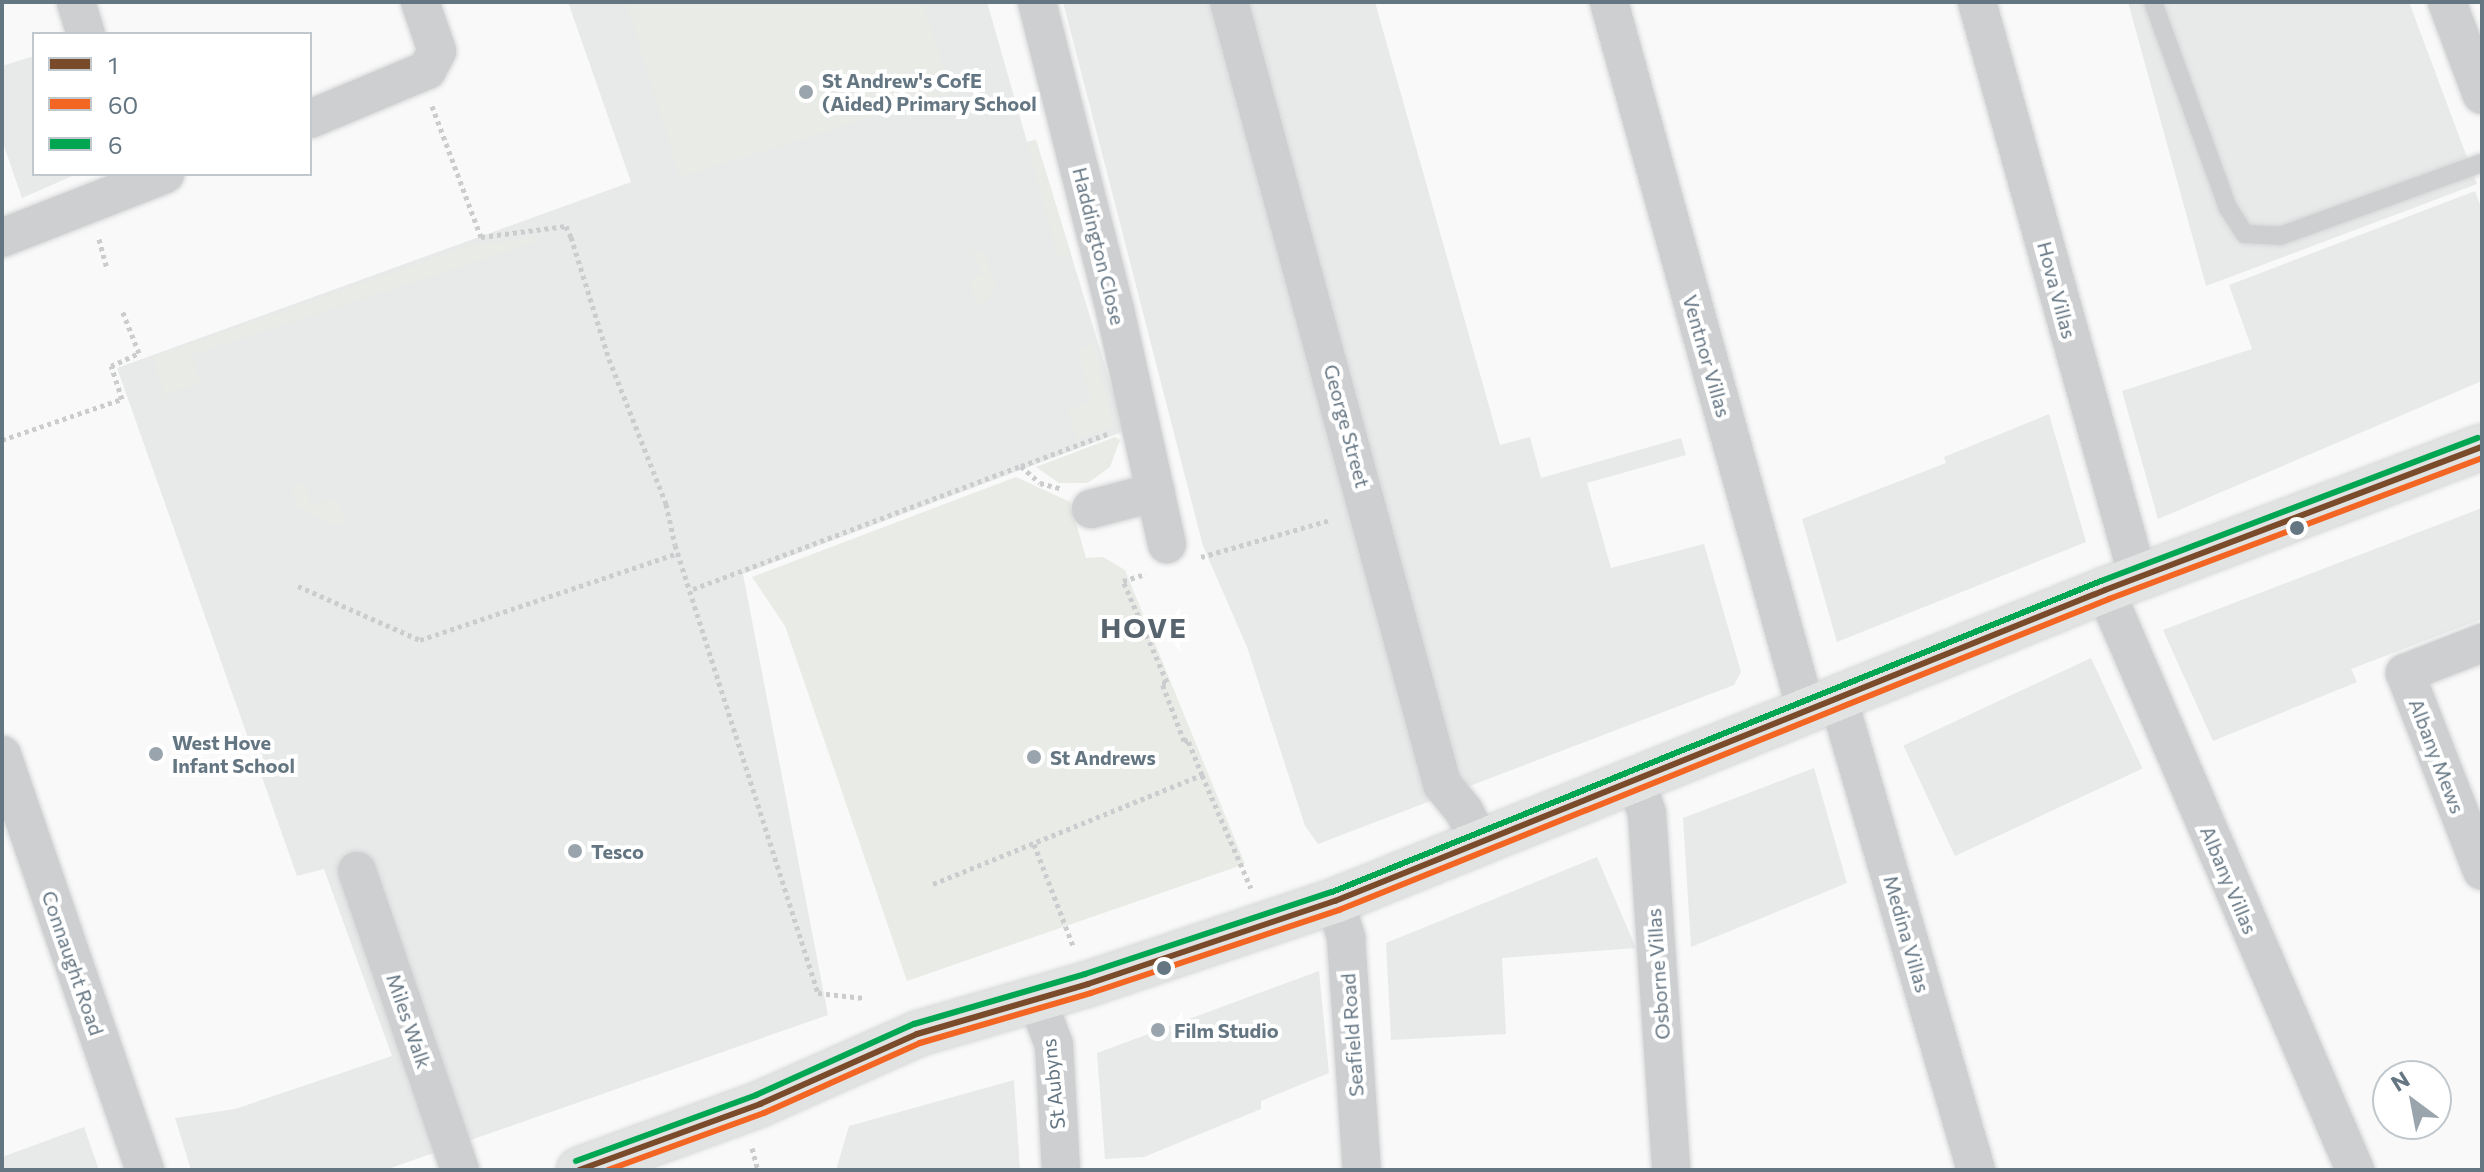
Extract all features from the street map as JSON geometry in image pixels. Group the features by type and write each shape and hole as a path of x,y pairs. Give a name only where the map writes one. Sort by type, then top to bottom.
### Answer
{"main road":[{"path":"579,1170 760,1104 917,1034 1037,1000 1335,901 2121,584 2482,447"}],"street":[{"path":"76,2 85,32"},
{"path":"312,118 411,80 437,51 420,2"},
{"name":"Haddington Close","path":"1037,2 1156,492 1176,553"},
{"name":"George Street","path":"1229,2 1442,784 1464,811 1480,843"},
{"name":"Ventnor Villas","path":"1609,2 1822,704"},
{"name":"Hova Villas","path":"1977,2 2121,584"},
{"path":"2447,2 2482,95"},
{"path":"2,238 145,178"},
{"path":"1091,509 1156,492"},
{"name":"Albany Villas","path":"2121,584 2355,1170"},
{"name":"Albany Mews","path":"2482,643 2405,673 2482,870"},
{"name":"Medina Villas","path":"1822,704 1976,1170"},
{"name":"Connaught Road","path":"2,755 145,1170"},
{"name":"Osborne Villas","path":"1636,780 1647,814 1671,1170"},
{"name":"Miles Walk","path":"357,871 460,1170"},
{"name":"Seafield Road","path":"1335,901 1346,938 1362,1170"},
{"name":"St Aubyns","path":"1037,1000 1054,1045 1061,1170"}],"lane":[{"path":"2153,2 2228,208 2245,234 2280,236 2482,163"}],"path":[{"path":"411,80 481,237 566,226 609,359 666,504 678,553 693,589 818,993 864,998"},
{"path":"2,440 122,399 111,366 139,353 122,310"},
{"path":"693,589 1140,422"},
{"path":"1021,466 1040,483 1075,493 1079,511 1091,509"},
{"path":"1176,553 1369,508"},
{"path":"298,586 420,640 678,553"},
{"path":"1123,581 1167,682 1162,683 1184,741 1188,740 1246,875"},
{"path":"933,884 1202,775"},
{"path":"1034,844 1071,939"}],"shaded area":[{"path":"568,2 987,2 1027,142 1036,140 1125,431 743,574 828,1015 385,1170 191,1170 175,1118 235,1109 392,1056 324,869 297,876 117,368 631,182"},
{"path":"626,2 923,2 951,93 680,177"},
{"path":"1063,2 1375,2 1500,445 1530,437 1541,478 1681,438 1686,455 1587,483 1611,568 1704,544 1741,672 1734,685 1318,844 1305,826 1247,647 1203,546"},
{"path":"2128,2 2409,2 2477,184 2206,286"},
{"path":"32,57 32,176 72,176 22,198 2,140 2,66"},
{"path":"1036,140 1071,254 1058,257 1027,142"},
{"path":"2475,191 2482,210 2482,381 2158,519 2122,391 2252,349 2229,285"},
{"path":"536,237 542,240 191,355 200,382 164,396 153,357 471,245"},
{"path":"972,250 986,253 995,286 989,300 977,306 969,280 982,274"},
{"path":"1093,343 1114,427 1076,439 1068,410 1091,401 1078,350"},
{"path":"2049,414 2086,542 1837,642 1802,519 1946,463 1944,457"},
{"path":"1115,437 1120,440 1110,467 1088,483 1059,483 1036,467"},
{"path":"1016,477 1070,502 1086,558 1103,557 1125,570 1245,864 907,981 785,626 752,577"},
{"path":"303,480 312,506 337,498 346,523 334,526 297,508 292,491"},
{"path":"2482,508 2482,619 2351,669 2357,682 2213,741 2163,630"},
{"path":"2091,658 2143,769 1955,856 1903,745"},
{"path":"1814,768 1847,883 1691,947 1683,818"},
{"path":"1597,857 1636,948 1502,958 1506,1034 1391,1040 1386,943"},
{"path":"1319,971 1329,1073 1261,1101 1261,1109 1144,1157 1105,1159 1097,1053"},
{"path":"1014,1080 1020,1170 836,1170 849,1126"},
{"path":"84,1127 99,1170 2,1170 2,1157"}],"transit line":[{"name":"6","path":"576,1161 756,1095 914,1024 1085,974 1332,892 2101,581 2478,438"},
{"name":"1","path":"579,1170 760,1104 917,1034 1088,984 1335,901 2105,590 2482,447"},
{"name":"60","path":"608,1170 764,1113 920,1043 1091,993 1339,910 2109,599 2482,458"}],"place":[{"name":"St Andrew's CofE (Aided) Primary School","path":"806,92"},
{"name":"West Hove Infant School","path":"156,754"},
{"name":"St Andrews","path":"1034,757"},
{"name":"Tesco","path":"575,851"},
{"name":"Film Studio","path":"1158,1030"}],"district":[{"name":"HOVE","path":"1144,627"}]}
